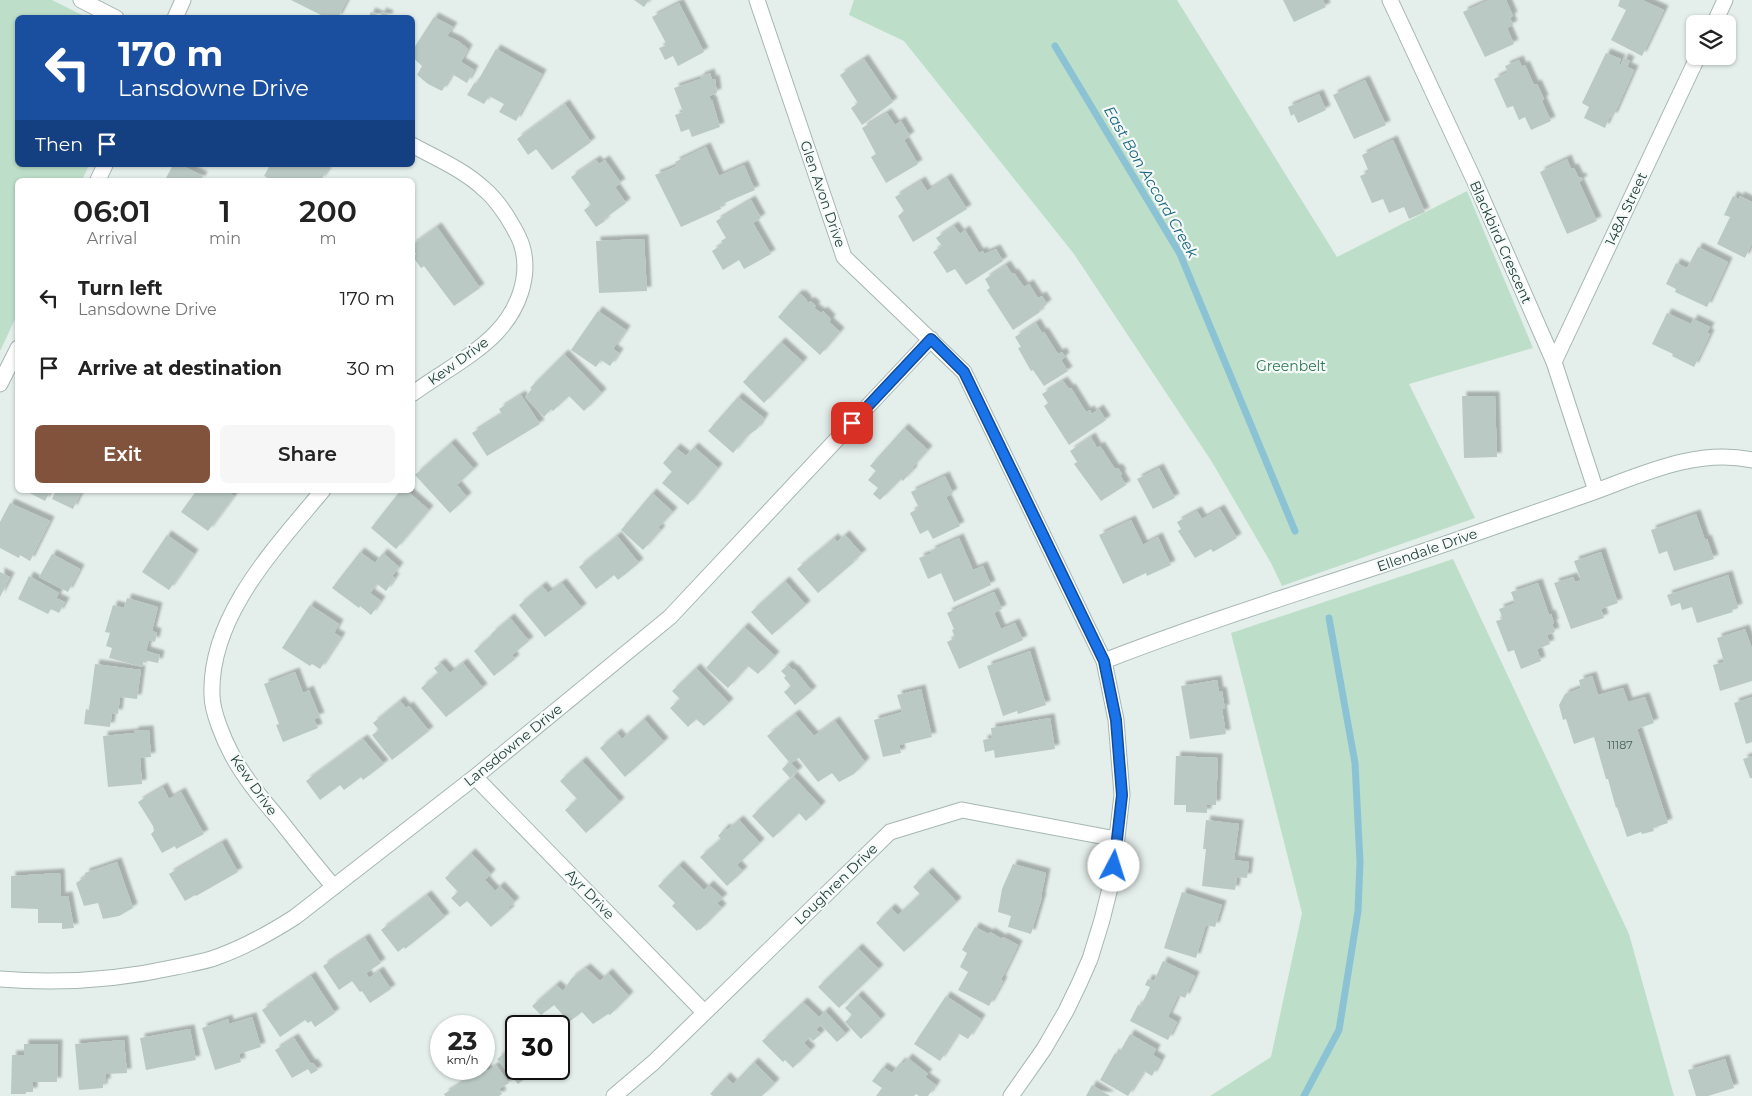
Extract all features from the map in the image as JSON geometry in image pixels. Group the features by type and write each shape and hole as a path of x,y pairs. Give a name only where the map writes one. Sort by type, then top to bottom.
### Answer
{"street":[{"path":"81,0 110,15"},
{"path":"176,15 183,0"},
{"name":"Glen Avon Drive","path":"757,0 844,257 964,372 1104,661 1116,720 1122,795 1112,880 1090,959 1066,1011 1044,1049 1011,1096"},
{"name":"Blackbird Crescent","path":"1390,0 1475,182 1554,362 1596,491"},
{"path":"1718,15 1725,0"},
{"name":"148A Street","path":"1554,362 1694,65"},
{"name":"Kew Drive","path":"415,147 473,179 496,201 516,230 522,245 525,275 522,290 496,333 415,392"},
{"name":"Lansdowne Drive","path":"0,980 59,982 156,972 215,958 243,947 295,917 475,776 670,616 931,339"},
{"path":"0,384 15,354"},
{"name":"Ellendale Drive","path":"1104,661 1252,608 1454,541 1662,467 1703,457 1731,456 1752,460"},
{"name":"Kew Drive","path":"321,493 251,582 229,619 216,653 212,674 212,697 219,726 232,754 252,786 334,887"},
{"name":"Ayr Drive","path":"475,776 704,1012"},
{"name":"Loughren Drive","path":"614,1096 654,1062 890,832 962,810 1116,839"}],"green space":[{"path":"0,0 52,0 82,15 15,15 15,167 88,167 83,178 15,178 15,319 0,351"},
{"name":"Greenbelt","path":"854,0 1177,0 1337,257 1467,191 1533,348 1409,384 1475,518 1282,586 1271,563 1212,462 1074,254 904,41 849,15"},
{"path":"1453,559 1629,934 1674,1096 1210,1096 1271,1057 1302,913 1231,633"}],"building":[{"path":"291,0 347,0 340,15 321,15"},
{"path":"634,0 649,0 644,7"},
{"path":"1283,0 1323,0 1326,7 1294,22"},
{"path":"1489,0 1506,0 1513,16 1510,18 1513,25 1507,28 1514,44 1485,57 1463,12"},
{"path":"1620,0 1642,0 1664,10 1642,56 1611,40 1626,10 1618,6"},
{"path":"679,3 704,52 678,66 673,56 665,60 659,48 667,45 652,17"},
{"path":"434,17 453,27 447,36 458,41 468,49 461,62 474,70 467,83 452,74 442,91 428,84 417,75 422,66 415,60 415,46"},
{"path":"496,49 542,74 516,121 499,112 504,104 489,96 484,104 467,95 475,82 476,84"},
{"path":"1606,53 1621,59 1619,64 1621,64 1624,58 1630,61 1627,67 1634,70 1613,117 1610,116 1605,128 1584,118 1589,107 1582,103"},
{"path":"864,59 893,102 862,125 851,108 858,103 840,75"},
{"path":"1519,60 1522,67 1525,65 1534,85 1537,84 1551,121 1531,130 1525,117 1519,120 1513,106 1507,108 1494,79 1508,72 1505,66"},
{"path":"710,73 712,80 715,79 717,93 709,96 720,127 692,137 689,129 681,132 675,115 683,112 674,88 700,79 700,77"},
{"path":"1365,80 1386,125 1354,139 1333,95"},
{"path":"1319,94 1326,110 1298,123 1294,114 1291,116 1288,107"},
{"path":"565,104 591,142 552,170 536,149 528,155 517,139"},
{"path":"887,113 895,125 901,121 910,136 904,140 918,164 886,183 871,157 876,154 862,128"},
{"path":"1393,140 1425,212 1409,219 1404,207 1389,213 1383,199 1372,203 1360,176 1369,172 1362,155"},
{"path":"706,147 719,176 744,165 755,190 720,205 721,209 681,227 655,175 677,166 675,162"},
{"path":"1567,159 1571,169 1574,168 1579,178 1581,177 1583,180 1579,182 1597,221 1567,234 1540,172"},
{"path":"596,160 599,164 605,160 621,183 615,187 626,203 596,227 584,210 591,205 571,177"},
{"path":"172,167 185,167 203,176 202,178 166,178"},
{"path":"269,167 329,167 322,178 268,178 264,176"},
{"path":"947,178 967,209 913,242 898,216 904,211 895,197 921,181 927,191"},
{"path":"1733,196 1739,199 1740,196 1752,202 1752,243 1745,258 1717,244 1730,217 1724,215"},
{"path":"751,200 761,218 753,223 771,254 744,269 739,260 723,270 712,251 723,244 721,241 726,238 716,221"},
{"path":"954,226 960,234 965,230 979,253 983,251 984,254 996,249 1003,261 966,285 955,269 947,273 933,252 942,246 936,238"},
{"path":"437,227 480,288 454,306 424,266 421,268 415,260 415,243"},
{"path":"644,239 647,291 599,293 596,241"},
{"path":"1698,247 1728,262 1707,307 1675,292 1676,289 1666,284 1676,263 1687,268"},
{"path":"1006,265 1024,287 1029,284 1038,298 1042,296 1047,304 1039,310 1040,312 1013,330 987,290 990,288 985,279"},
{"path":"798,294 800,296 801,294 809,303 810,301 816,306 814,308 821,313 823,311 831,319 829,322 840,332 820,355 778,317"},
{"path":"598,311 626,330 613,349 619,353 610,366 601,360 596,367 571,350"},
{"path":"1667,313 1691,324 1693,319 1710,327 1707,333 1710,334 1694,367 1652,344"},
{"path":"1036,323 1058,354 1062,352 1065,357 1061,360 1068,371 1044,386 1033,370 1031,371 1018,348 1021,347 1015,337"},
{"path":"781,342 803,362 764,403 743,382"},
{"path":"564,354 602,393 584,411 569,396 553,411 551,409 544,417 525,397 532,389 530,388"},
{"path":"1063,381 1069,389 1071,388 1086,412 1090,410 1092,414 1099,409 1106,420 1069,445 1044,406 1048,403 1042,394"},
{"path":"521,395 540,424 487,456 472,433 502,414 499,409"},
{"path":"1462,396 1495,396 1497,457 1464,458"},
{"path":"738,397 764,418 757,429 747,436 733,453 708,431"},
{"path":"904,428 928,450 903,481 901,479 880,500 873,494 878,488 868,480 876,471 870,466"},
{"path":"1091,437 1097,448 1100,446 1115,469 1118,468 1126,485 1101,501 1074,464 1077,462 1070,451"},
{"path":"451,443 474,469 457,485 467,497 450,513 415,475"},
{"path":"694,447 718,468 688,505 662,483 672,472 663,463 676,448 686,456"},
{"path":"1159,468 1175,498 1153,509 1137,479"},
{"path":"945,476 953,493 946,497 960,526 933,539 928,530 920,534 910,513 919,508 911,492"},
{"path":"30,493 49,493 45,501"},
{"path":"55,493 81,493 73,509 52,499"},
{"path":"195,493 230,493 234,496 208,531 181,512"},
{"path":"399,493 409,493 429,510 396,549 371,528"},
{"path":"652,493 673,512 658,528 661,530 643,550 621,530"},
{"path":"10,503 50,521 30,561 20,555 19,558 0,548 0,522"},
{"path":"1220,509 1237,538 1213,552 1211,549 1195,558 1178,531 1181,529 1177,522 1197,511 1202,519"},
{"path":"1696,514 1714,559 1674,571 1667,551 1659,554 1651,530"},
{"path":"1131,520 1143,545 1158,537 1171,565 1147,576 1146,573 1123,584 1099,535"},
{"path":"167,535 194,554 169,590 142,572"},
{"path":"845,535 862,554 818,593 797,569 834,538 837,542"},
{"path":"617,536 639,563 618,580 614,575 596,589 579,567"},
{"path":"959,538 973,570 983,566 991,585 954,602 941,573 928,579 919,558"},
{"path":"360,552 375,563 383,553 399,567 392,576 395,578 386,591 377,584 370,593 381,601 371,615 332,588"},
{"path":"1601,552 1618,603 1601,609 1604,618 1571,629 1554,583 1573,577 1575,582 1581,580 1574,561"},
{"path":"52,554 80,569 68,592 39,577"},
{"path":"0,572 10,577 0,597"},
{"path":"1728,575 1738,608 1732,610 1733,612 1697,623 1692,607 1682,610 1680,603 1671,606 1667,595"},
{"path":"29,576 59,593 56,598 65,602 59,613 51,609 48,614 18,599"},
{"path":"785,581 806,605 772,635 751,612"},
{"path":"562,583 582,608 545,637 519,605 542,586 548,593"},
{"path":"1538,583 1549,615 1551,614 1555,632 1547,635 1550,644 1537,649 1541,661 1521,669 1514,650 1508,652 1496,621 1503,619 1499,609 1515,603 1511,592"},
{"path":"994,592 1002,609 994,613 1001,629 1015,623 1023,640 959,669 947,642 955,638 952,630 954,629 947,613"},
{"path":"127,598 158,607 152,631 157,633 155,642 149,640 146,651 160,655 158,663 144,660 142,667 109,658 112,648 106,646 110,633 105,632 113,605 124,608"},
{"path":"310,605 339,624 334,633 341,637 320,669 312,664 310,666 282,648"},
{"path":"510,618 529,641 512,655 515,659 494,676 474,651"},
{"path":"744,627 775,656 758,674 748,666 728,688 706,668"},
{"path":"1745,629 1752,649 1752,681 1720,691 1713,665 1724,662 1717,638"},
{"path":"1030,651 1046,705 1018,714 1017,711 1003,716 987,666"},
{"path":"441,663 450,673 463,663 483,688 446,717 421,688 438,673 434,668"},
{"path":"95,664 141,670 137,699 120,697 118,714 112,713 110,727 84,724 86,709 89,710"},
{"path":"788,665 794,669 812,691 795,705 784,692 791,686 781,671"},
{"path":"696,668 729,703 704,726 696,719 688,727 670,708 680,699 672,691"},
{"path":"295,672 303,693 309,690 320,717 314,719 318,728 283,742 276,725 279,724 264,684"},
{"path":"1592,676 1598,695 1623,688 1628,702 1645,697 1654,723 1637,729 1668,823 1653,828 1654,831 1642,834 1641,832 1627,837 1608,779 1606,779 1594,737 1574,744 1566,719 1563,720 1559,705 1565,694 1581,688 1579,680"},
{"path":"1217,680 1219,692 1222,691 1225,709 1222,709 1226,734 1190,739 1181,686"},
{"path":"921,689 932,737 899,745 901,753 883,757 874,720 902,712 897,695"},
{"path":"1752,697 1752,742 1746,744 1734,703"},
{"path":"400,701 406,708 409,706 429,731 392,760 372,735 379,730 373,723"},
{"path":"795,714 814,736 835,721 865,762 854,774 839,782 832,773 818,782 799,758 791,763 798,771 790,778 782,769 789,762 767,736"},
{"path":"1050,718 1055,749 995,758 994,750 985,752 983,740 992,738 991,728"},
{"path":"644,719 664,742 625,777 600,748 617,733 622,739"},
{"path":"149,730 151,757 140,758 142,784 108,787 103,736"},
{"path":"363,739 384,764 363,780 361,777 344,790 340,785 320,800 306,781"},
{"path":"1176,756 1218,758 1216,805 1207,805 1207,813 1186,812 1186,805 1174,805"},
{"path":"1752,756 1752,778 1750,778 1743,759"},
{"path":"582,761 620,802 586,833 565,810 577,799 560,781"},
{"path":"793,776 821,806 806,821 799,813 773,838 752,816"},
{"path":"163,787 169,799 181,792 204,834 176,849 175,846 162,853 151,834 154,831 153,826 138,802"},
{"path":"739,820 760,843 737,865 743,871 727,886 700,857 721,839 718,836 725,828 727,830"},
{"path":"1206,820 1239,824 1234,860 1249,862 1247,878 1237,877 1235,890 1202,886 1206,849 1203,849"},
{"path":"222,843 238,872 185,901 169,874"},
{"path":"471,853 491,874 485,880 495,891 500,886 515,902 508,908 510,910 491,927 467,901 460,907 451,898 458,892 445,878"},
{"path":"117,862 133,908 119,916 103,919 98,903 84,906 76,883 85,877 85,873"},
{"path":"1013,864 1046,873 1042,897 1031,934 1008,927 1011,916 998,912 1002,889"},
{"path":"679,865 704,890 709,885 723,898 717,903 722,908 697,931 672,906 675,903 658,886"},
{"path":"928,872 957,902 904,952 876,923 891,908 898,915 920,894 913,887"},
{"path":"60,873 61,897 68,896 74,928 62,929 62,923 38,923 38,909 11,908 11,876"},
{"path":"1182,892 1222,905 1215,927 1206,925 1196,958 1164,948"},
{"path":"427,895 445,917 405,949 404,947 398,952 381,930"},
{"path":"975,927 989,934 990,932 1002,939 1003,937 1018,945 1001,980 1003,981 989,1006 958,990 968,972 960,967 967,953 962,950"},
{"path":"365,938 381,963 366,973 369,978 379,971 391,989 370,1003 352,981 339,990 323,966"},
{"path":"858,948 879,969 839,1008 818,987"},
{"path":"1163,961 1195,976 1185,998 1178,995 1168,1017 1177,1022 1168,1040 1130,1021 1138,1005 1141,1006 1150,987 1145,985 1148,979 1154,981"},
{"path":"586,968 600,981 608,973 629,996 610,1015 608,1014 593,1024 582,1012 570,1021 570,1015 563,1015 554,1005 541,1015 532,1006 556,985 563,991 572,978"},
{"path":"311,976 335,1013 315,1027 311,1021 308,1023 305,1020 280,1037 262,1010"},
{"path":"858,995 881,1019 861,1039 845,1022 852,1015 845,1008"},
{"path":"946,996 981,1019 968,1039 958,1033 940,1061 914,1044"},
{"path":"803,1002 819,1017 825,1011 846,1034 837,1042 821,1025 816,1029 821,1034 813,1041 809,1037 804,1043 811,1050 793,1068 785,1060 783,1062 762,1041"},
{"path":"252,1017 261,1047 239,1054 241,1062 215,1070 202,1028 228,1019 229,1024"},
{"path":"190,1029 196,1060 146,1070 140,1038"},
{"path":"1130,1034 1156,1049 1153,1055 1161,1060 1152,1076 1144,1071 1128,1096 1100,1080 1115,1053 1118,1055"},
{"path":"294,1038 311,1064 313,1063 318,1070 311,1074 308,1069 292,1078 275,1050"},
{"path":"124,1040 127,1073 106,1074 106,1083 103,1083 103,1088 79,1090 75,1044"},
{"path":"24,1044 58,1044 57,1082 33,1082 33,1092 11,1094 12,1055 24,1055"},
{"path":"505,1053 505,1069 497,1059"},
{"path":"908,1058 928,1074 925,1077 936,1085 928,1096 916,1094 914,1096 876,1096 882,1088 872,1081 883,1067 892,1073 901,1062 903,1064"},
{"path":"1725,1059 1734,1088 1708,1096 1696,1096 1688,1070"},
{"path":"754,1062 775,1083 762,1096 713,1096 710,1094 726,1077 733,1084"},
{"path":"495,1066 509,1083 499,1089 502,1094 499,1096 445,1096 444,1094 466,1080 495,1080"},
{"path":"515,1080 523,1080 518,1084"},
{"path":"1092,1085 1110,1096 1086,1096"}],"waterway":[{"name":"East Bon Accord Creek","path":"1055,46 1180,254 1295,531"},
{"name":"East Bon Accord Creek","path":"1304,1096 1339,1030 1358,911 1360,862 1355,763 1329,618"}],"route":[{"path":"852,423 931,339 964,372 1104,661 1116,720 1122,795 1114,866"}]}
